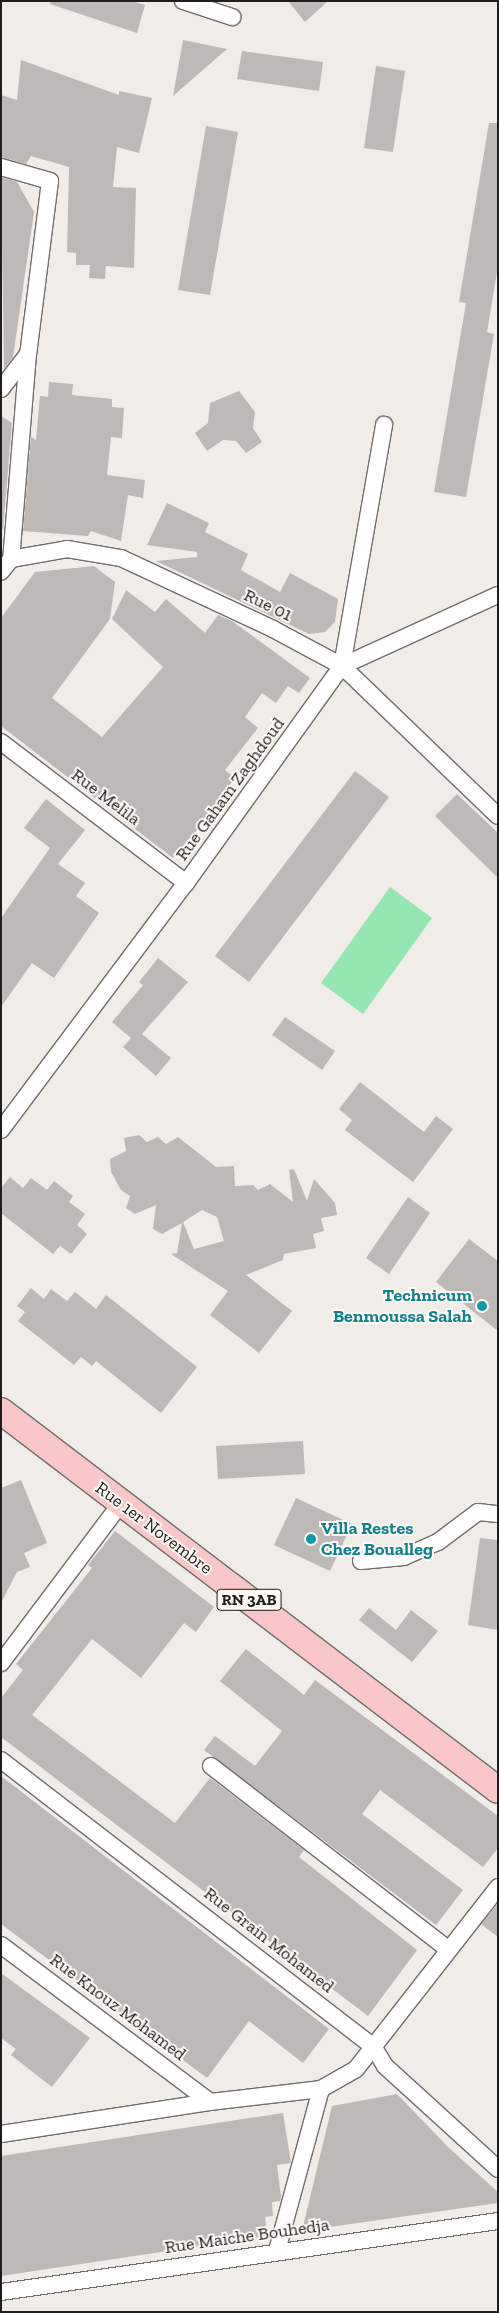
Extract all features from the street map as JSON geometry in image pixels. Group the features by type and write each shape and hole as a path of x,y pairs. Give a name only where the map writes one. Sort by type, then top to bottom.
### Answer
{"main road":[{"name":"Rue 1er Novembre","path":"1,1411 498,1790"}],"street":[{"path":"183,1 232,17"},
{"path":"1,167 50,181 28,354 6,565"},
{"path":"1,389 28,354"},
{"name":"Rue Gaham Zaghdoud","path":"1,1130 186,883 342,666 384,425"},
{"name":"Rue 01","path":"6,565 67,549 121,558 273,629 342,666 498,816"},
{"path":"342,666 498,595"},
{"name":"Rue Melila","path":"3,748 186,883"},
{"path":"1,1663 122,1503"},
{"path":"360,1561 404,1557 438,1542 478,1512 498,1514"},
{"name":"Rue Grain Mohamed","path":"1,1760 374,2046 385,2066 498,2169"},
{"path":"210,1766 448,1949"},
{"path":"1,2134 210,2102 321,2089 356,2069 498,1887"},
{"name":"Rue Knouz Mohamed","path":"1,1944 210,2102"},
{"path":"276,2251 321,2089"},
{"name":"Rue Maiche Bouhedja","path":"1,2292 276,2251 498,2221"}],"green space":[{"path":"390,887 432,918 363,1014 321,983"}],"building":[{"path":"51,1 132,1 145,5 137,33 50,4"},
{"path":"288,1 328,1 305,22"},
{"path":"183,40 227,49 173,96"},
{"path":"242,51 323,62 319,91 237,79"},
{"path":"21,60 119,95 119,91 152,98 139,153 117,147 113,187 136,188 134,268 106,266 105,279 89,278 90,265 76,265 76,253 67,252 69,167 31,156 26,164 1,157 1,95 17,100"},
{"path":"376,66 405,71 393,152 364,148"},
{"path":"489,123 498,123 498,266 487,332 494,334 466,497 434,492 466,303 459,302"},
{"path":"206,126 238,132 210,295 178,290"},
{"path":"1,177 17,182 34,212 13,357 4,369"},
{"path":"49,382 73,384 72,395 112,399 112,407 124,408 122,438 111,437 107,475 145,480 143,498 128,495 121,541 91,531 88,536 23,531 31,437 36,440 40,396 48,397"},
{"path":"239,391 255,412 253,428 262,442 246,453 236,441 223,440 207,451 195,433 208,423 210,403"},
{"path":"1,416 12,423 3,529 1,529"},
{"path":"167,503 209,523 205,532 248,554 241,570 280,592 290,573 338,599 335,622 325,632 309,634 156,561 197,557 197,552 147,545"},
{"path":"94,566 115,582 110,619 52,698 102,737 163,667 112,619 126,590 155,612 166,599 205,633 218,615 232,621 310,678 299,693 288,686 276,703 262,693 245,717 258,728 225,770 235,778 215,805 217,807 173,858 1,726 1,618 35,572"},
{"path":"355,771 389,797 249,982 215,956"},
{"path":"457,794 498,833 498,878 435,816"},
{"path":"46,799 85,830 58,864 85,883 76,896 99,913 54,978 32,963 1,1007 1,918 50,848 24,828"},
{"path":"158,958 188,982 142,1034 171,1058 156,1076 123,1047 131,1038 112,1022 143,985 139,982"},
{"path":"285,1017 335,1051 322,1070 272,1035"},
{"path":"360,1082 424,1132 436,1116 453,1129 413,1182 345,1130 352,1120 339,1109"},
{"path":"139,1135 147,1142 158,1137 166,1144 178,1137 216,1167 234,1166 235,1186 253,1185 258,1190 270,1184 293,1202 289,1170 294,1169 307,1201 314,1179 335,1203 337,1215 321,1218 324,1231 313,1234 316,1248 284,1254 283,1260 246,1275 292,1311 259,1353 210,1315 228,1291 171,1254 177,1253 182,1223 162,1234 153,1229 156,1205 135,1214 126,1208 130,1196 121,1190 111,1172 110,1159 126,1151 124,1138","holes":["202,1210 217,1217 224,1241 194,1249 183,1222"]},
{"path":"10,1177 23,1188 31,1178 47,1190 54,1181 73,1196 69,1202 85,1214 77,1225 87,1234 71,1254 60,1246 53,1254 1,1213 1,1188"},
{"path":"408,1197 430,1213 389,1274 366,1258"},
{"name":"Technicum Benmoussa Salah","path":"469,1239 498,1261 498,1331 436,1282"},
{"path":"31,1288 44,1299 51,1289 67,1301 75,1292 96,1309 106,1295 197,1367 161,1413 96,1361 92,1366 81,1357 74,1365 18,1321 25,1312 17,1306"},
{"path":"303,1441 305,1474 218,1479 216,1446"},
{"path":"21,1480 47,1543 24,1553 30,1567 17,1572 1,1603 1,1488"},
{"name":"Villa Restes Chez Boualleg","path":"296,1498 352,1524 330,1571 274,1545"},
{"path":"115,1531 214,1607 196,1632 184,1623 141,1678 92,1639 32,1715 175,1823 210,1778 304,1850 299,1857 417,1950 368,2016 1,1737 1,1698 23,1670 16,1664 92,1568 88,1565"},
{"path":"480,1538 498,1540 498,1630 468,1625"},
{"path":"369,1608 396,1630 411,1610 438,1631 412,1662 359,1620"},
{"path":"246,1649 304,1695 315,1680 498,1816 498,1848 483,1867 380,1790 362,1814 463,1890 436,1925 204,1750 215,1736 255,1766 282,1731 220,1681"},
{"path":"1,1776 329,2029 303,2063 249,2021 207,2078 1,1924"},
{"path":"498,1904 498,1937 481,1924"},
{"path":"1,1973 90,2038 52,2087 11,2055 16,2049 1,2038"},
{"path":"397,2094 448,2147 498,2192 498,2203 302,2231 332,2106"},
{"path":"283,2113 291,2163 277,2165 281,2197 280,2201 272,2202 273,2216 265,2217 267,2236 1,2276 1,2156"}],"place":[{"name":"Technicum Benmoussa Salah","path":"482,1306"},
{"name":"Villa Restes Chez Boualleg","path":"311,1539"}]}
